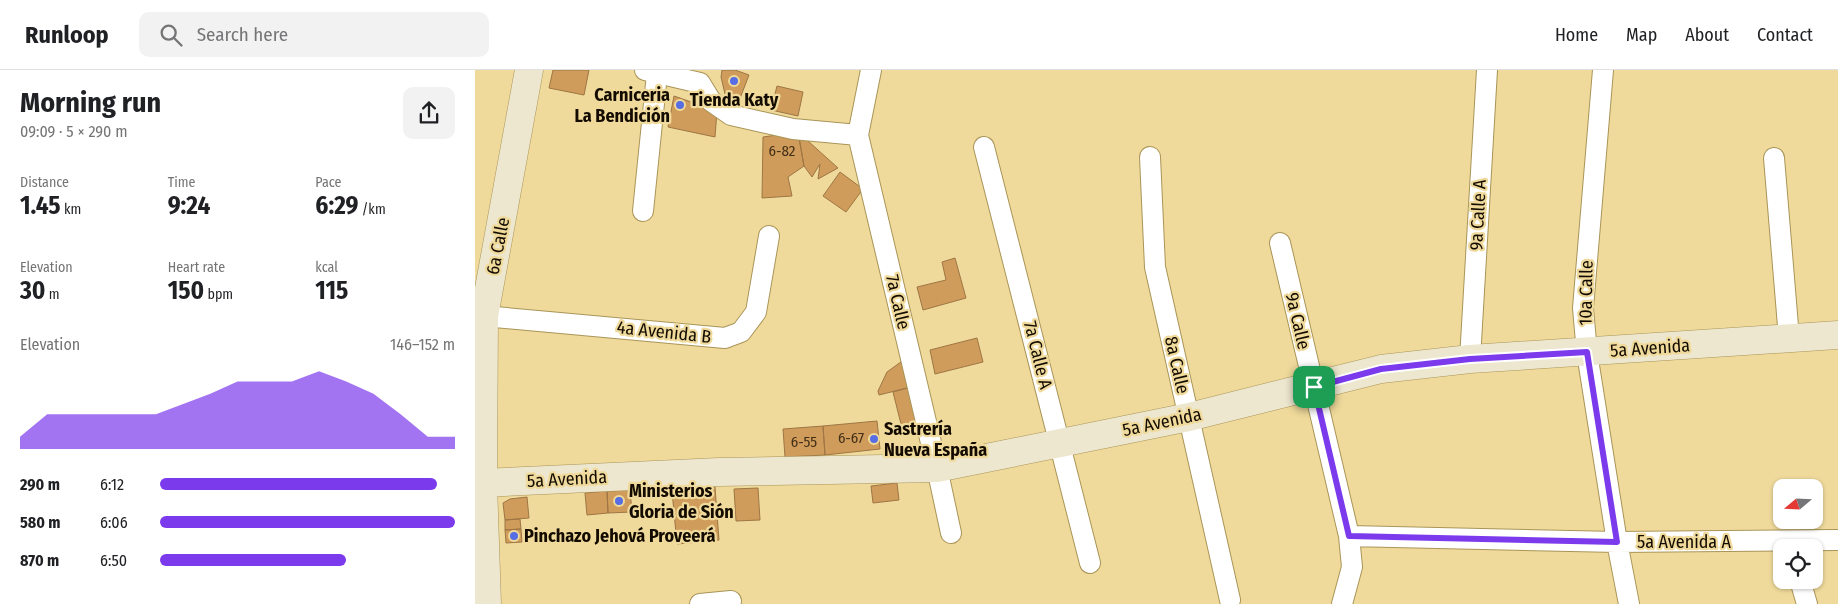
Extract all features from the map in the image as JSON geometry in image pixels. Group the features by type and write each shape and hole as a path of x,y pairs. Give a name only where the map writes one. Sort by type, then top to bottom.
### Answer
{"street":[{"name":"6a Calle","path":"487,604 480,514 483,482 484,316 529,70"},
{"name":"7a Calle","path":"871,70 858,135 951,533"},
{"name":"9a Calle A","path":"1470,359 1487,70"},
{"name":"10a Calle","path":"1603,70 1583,308 1587,352 1617,542 1629,604"},
{"path":"643,211 651,72 699,76 711,102 731,115 793,129 858,135"},
{"name":"7a Calle A","path":"984,148 1090,563"},
{"name":"8a Calle","path":"1150,157 1155,267 1230,600"},
{"path":"1774,158 1789,338"},
{"name":"4a Avenida B","path":"484,316 725,338 741,332 756,312 769,236"},
{"name":"9a Calle","path":"1280,243 1349,536 1352,567 1342,604"},
{"name":"5a Avenida","path":"483,482 719,472 937,468 1189,417 1381,369 1470,359 1838,335"},
{"name":"5a Avenida A","path":"1349,536 1773,544"},
{"name":"5a Avenida A","path":"1823,541 1838,540"},
{"path":"1803,589 1807,604"},
{"path":"700,604 731,601"}],"building":[{"path":"553,70 589,70 584,95 549,88"},
{"name":"Tienda Katy","path":"722,70 735,70 749,75 739,101 725,94 721,77"},
{"path":"777,86 803,92 798,116 771,110"},
{"path":"674,96 717,111 715,137 668,127"},
{"path":"798,132 804,166 788,177 792,196 762,198 763,137"},
{"path":"798,132 838,168 818,179 820,164 812,177 804,166"},
{"path":"840,172 863,189 846,212 823,196"},
{"path":"955,258 966,298 923,310 917,287 946,280 942,262"},
{"path":"977,338 983,362 935,374 930,350"},
{"path":"905,359 911,387 879,395 878,391 887,372"},
{"path":"911,387 921,423 902,428 893,392"},
{"path":"877,421 880,449 825,455 823,426"},
{"path":"823,426 825,455 785,457 783,429"},
{"path":"897,483 899,500 873,503 871,486"},
{"path":"715,487 719,540 677,544 672,491"},
{"path":"758,488 760,520 736,521 734,489"},
{"name":"Ministerios Gloria de Sión","path":"630,490 632,512 608,513 607,491"},
{"path":"607,491 608,513 587,515 585,493"},
{"path":"527,497 529,518 505,520 503,503 510,499"},
{"path":"520,519 521,529 505,530 505,520"},
{"name":"Pinchazo Jehová Proveerá","path":"521,529 522,542 506,543 505,530"}],"place":[{"name":"Tienda Katy","path":"734,81"},
{"name":"Carniceria La Bendición","path":"680,105"},
{"name":"Sastrería Nueva España","path":"874,439"},
{"name":"Ministerios Gloria de Sión","path":"619,501"},
{"name":"Pinchazo Jehová Proveerá","path":"514,536"}],"route":[{"path":"1587,352 1617,542 1349,536 1314,387 1381,369 1470,359 1587,352"}]}
